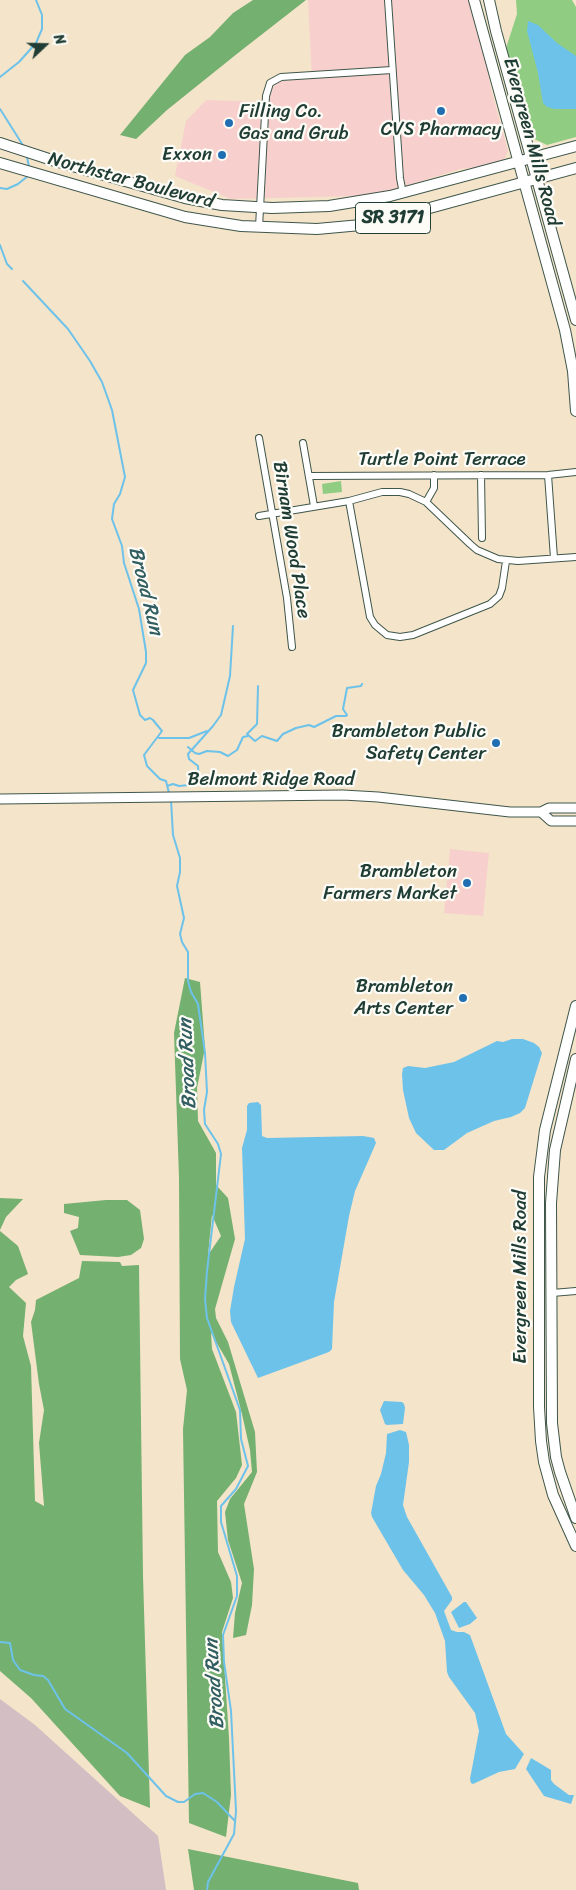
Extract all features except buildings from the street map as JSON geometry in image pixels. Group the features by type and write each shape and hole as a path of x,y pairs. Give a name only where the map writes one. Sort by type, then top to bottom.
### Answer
{"main road":[{"name":"Evergreen Mills Road","path":"474,0 565,330 574,370 576,411"},
{"path":"482,0 490,5"},
{"name":"Evergreen Mills Road","path":"490,5 576,320"},
{"name":"Northstar Boulevard","path":"0,142 185,198 222,205 259,208 329,206 403,194 576,146"},
{"name":"Northstar Boulevard","path":"0,163 169,214 204,221 259,227 317,229 361,225 412,214 576,168"},
{"name":"Evergreen Mills Road","path":"576,1006 573,1033 545,1130 539,1177 539,1407 541,1441 549,1480 559,1510 576,1546"},
{"name":"Evergreen Mills Road","path":"576,1059 558,1130 552,1174 552,1423 564,1488 576,1518"}],"street":[{"path":"388,0 400,178 403,194"},
{"path":"259,227 266,96 270,83 281,77 392,70"},
{"name":"Birnam Wood Place","path":"259,438 287,598 292,647"},
{"path":"303,443 314,506"},
{"name":"Turtle Point Terrace","path":"309,476 548,475 576,472"},
{"path":"426,502 434,488 434,475"},
{"path":"481,475 482,538"},
{"path":"548,475 554,558"},
{"path":"259,516 349,501 390,491 409,494 426,502 470,544 486,554 506,561 576,556"},
{"path":"349,501 370,617 375,625 387,635 400,637 412,635 490,604 499,596 502,588 506,561"},
{"name":"Belmont Ridge Road","path":"0,799 362,796 510,812 541,812 549,808 576,808"},
{"name":"Belmont Ridge Road","path":"541,812 551,821 576,821"},
{"path":"552,1293 576,1292"}],"shaded area":[{"path":"308,0 470,0 508,151 505,158 500,163 491,166 460,169 387,192 361,196 231,199 175,176 186,121 206,100 269,102 271,90 278,81 312,79"},
{"name":"Brambleton Farmers Market","path":"450,849 489,853 483,916 444,913"},
{"path":"0,1699 35,1725 158,1836 166,1890 0,1890"}],"green space":[{"path":"253,0 306,0 167,110 136,139 120,135 185,55 210,37 233,13"},
{"path":"516,0 572,0 576,7 576,137 547,145 530,137 506,48 517,14"},
{"path":"341,481 342,492 323,494 322,484"},
{"path":"185,978 200,982 205,1048 197,1088 198,1121 216,1153 216,1185 228,1198 235,1239 215,1309 216,1318 228,1342 255,1432 257,1472 244,1504 254,1569 252,1605 246,1635 233,1638 235,1613 242,1583 228,1540 225,1512 230,1499 252,1472 250,1450 229,1364 211,1333 212,1349 236,1412 242,1465 236,1478 217,1501 218,1552 231,1582 233,1598 222,1632 231,1795 226,1837 189,1823 183,1429 187,1390 180,1359 179,1178 174,1033","holes":["212,1215 221,1236 208,1255"]},
{"path":"0,1198 23,1199 6,1217 0,1230"},
{"path":"127,1200 140,1210 144,1239 141,1248 131,1255 118,1257 80,1255 70,1231 78,1228 79,1217 64,1213 64,1204"},
{"path":"0,1231 18,1246 28,1274 16,1280 9,1287 26,1303 23,1336 31,1366 35,1501 44,1506 39,1443 44,1410 31,1322 36,1300 79,1278 82,1261 120,1262 122,1266 139,1265 143,1576 150,1808 120,1796 31,1698 0,1671"},
{"path":"188,1849 358,1883 359,1890 194,1890"}],"water":[{"path":"528,21 538,25 557,43 576,56 576,109 554,109 547,107 543,103 538,73 527,31"},
{"path":"512,1039 523,1039 534,1043 542,1053 525,1108 520,1113 511,1117 494,1121 467,1133 444,1150 434,1150 416,1133 409,1118 403,1090 403,1068 408,1066 425,1068 454,1062 497,1041 503,1042"},
{"path":"258,1102 261,1105 262,1136 267,1138 363,1136 374,1138 376,1143 355,1191 349,1216 334,1302 332,1349 329,1352 258,1378 231,1322 230,1311 245,1239 242,1148 247,1130 247,1106 249,1103"},
{"path":"384,1401 402,1402 404,1404 403,1424 385,1424 380,1410"},
{"path":"400,1430 406,1432 409,1445 409,1462 403,1505 407,1517 452,1597 444,1611 451,1630 470,1635 506,1734 524,1754 515,1769 499,1772 473,1784 470,1779 479,1731 475,1713 447,1672 445,1641 435,1613 424,1595 403,1570 371,1513 376,1486 386,1453 387,1434"},
{"path":"466,1602 477,1618 470,1624 459,1628 451,1612"},
{"path":"531,1758 551,1770 551,1780 554,1784 569,1795 574,1795 571,1804 544,1796 526,1769"}],"waterway":[{"name":"Broad Run","path":"0,77 19,62 36,43 42,29 42,15 36,0"},
{"name":"Broad Run","path":"0,109 24,147"},
{"name":"Broad Run","path":"27,157 29,167"},
{"name":"Broad Run","path":"0,188 7,189 18,184 28,176"},
{"name":"Broad Run","path":"0,245 7,264 12,269"},
{"name":"Broad Run","path":"23,281 68,329 102,382 112,410 125,477 120,494 114,504 112,519 122,546 124,563 139,609 146,652 146,663 133,690 140,715 145,720 150,718 153,720 162,731 144,755 147,766 160,779 166,781 169,793"},
{"path":"167,786 173,784 179,786 199,784 198,766 189,759 188,754 221,715 230,676 233,626"},
{"path":"258,686 257,724 247,734 255,741 262,736 277,741 283,734 296,728 309,725 314,727 336,716 346,716 343,709 347,688 361,686 362,684"},
{"path":"159,738 189,738 207,731"},
{"path":"188,747 199,754 207,751 220,752 228,756 237,750 243,737 248,736"},
{"name":"Broad Run","path":"171,800 173,835 180,858 177,886 184,918 180,934 188,952 188,981 191,992 198,1004 205,1053 207,1092 204,1110 205,1124 218,1144 221,1154 207,1271 205,1299 207,1318 240,1410 241,1439 248,1466 236,1489 221,1506 221,1522 237,1576 237,1596 223,1635 224,1662 231,1711 236,1811 234,1834 208,1882 207,1890"},
{"path":"0,1642 10,1643 13,1660 20,1670 43,1676 48,1680 65,1709 127,1753 166,1796 178,1802 184,1802 195,1794 203,1793 217,1802 234,1820"}],"place":[{"name":"CVS Pharmacy","path":"441,111"},
{"name":"Filling Co. Gas and Grub","path":"229,123"},
{"name":"Exxon","path":"222,155"},
{"name":"Brambleton Public Safety Center","path":"496,743"},
{"name":"Brambleton Farmers Market","path":"467,883"},
{"name":"Brambleton Arts Center","path":"463,998"}]}
